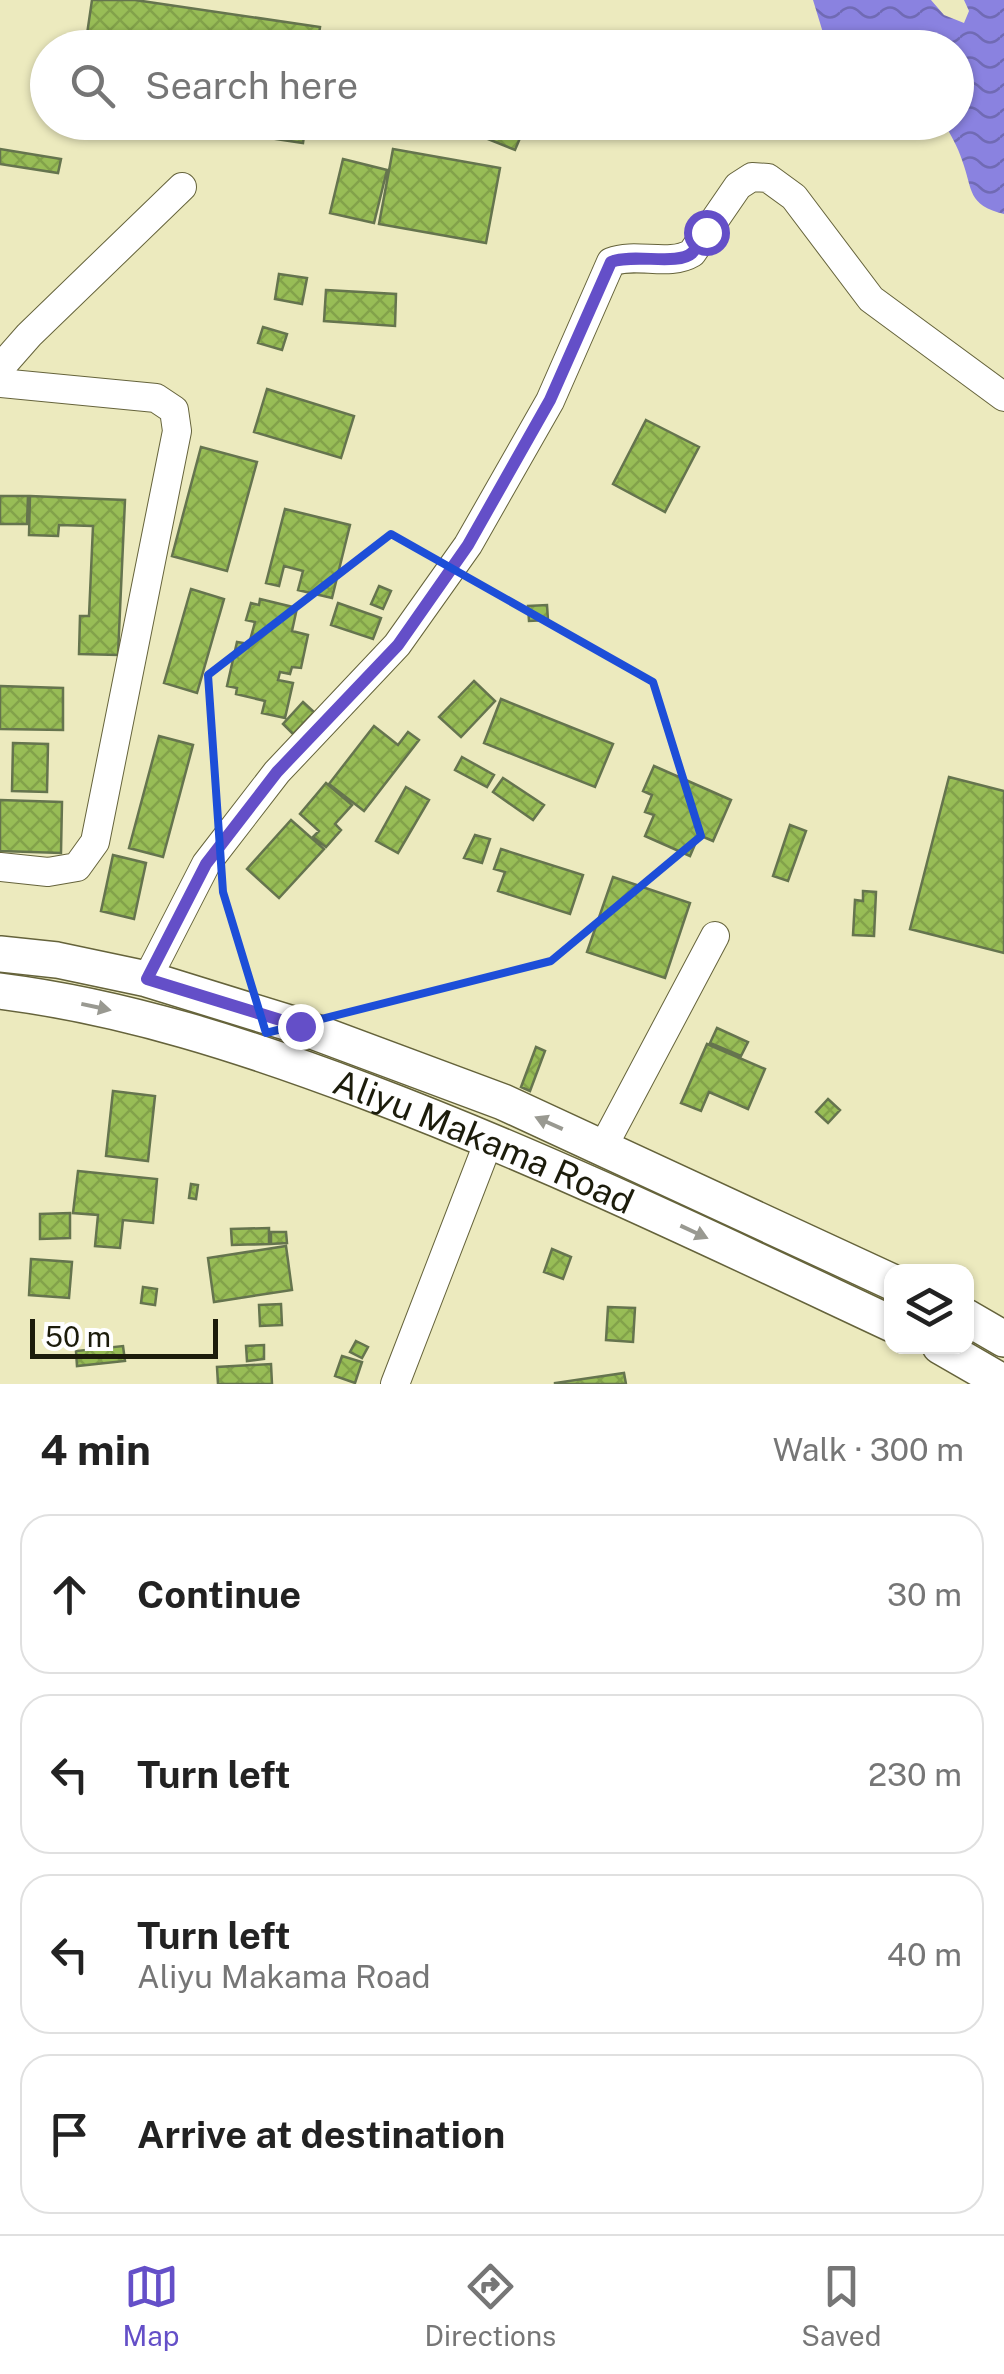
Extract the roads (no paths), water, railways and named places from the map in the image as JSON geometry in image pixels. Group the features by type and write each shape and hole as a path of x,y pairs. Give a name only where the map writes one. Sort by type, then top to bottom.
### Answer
{"street":[{"path":"147,979 206,864 277,772 398,645 468,545 550,400 611,262 624,257 683,259 738,186 752,178 768,178 794,197 871,298 922,340 1004,397"},
{"path":"0,368 28,335 182,187"},
{"path":"0,383 156,398 174,410 177,431 94,842 77,867 48,872 0,867"},
{"path":"604,1148 715,936"},
{"name":"Aliyu Makama Road","path":"0,954 57,960 147,979 300,1026 503,1102 884,1278"},
{"name":"Aliyu Makama Road","path":"0,991 138,1016 288,1062 490,1138 884,1320"},
{"path":"344,1083 359,1048"},
{"path":"396,1384 490,1138"},
{"path":"974,1322 1004,1339"},
{"path":"954,1354 1004,1383"}],"water":[{"path":"813,0 931,0 944,15 964,23 969,11 964,0 1004,0 1004,214 977,201 952,140 974,140 974,30 822,30"}]}
